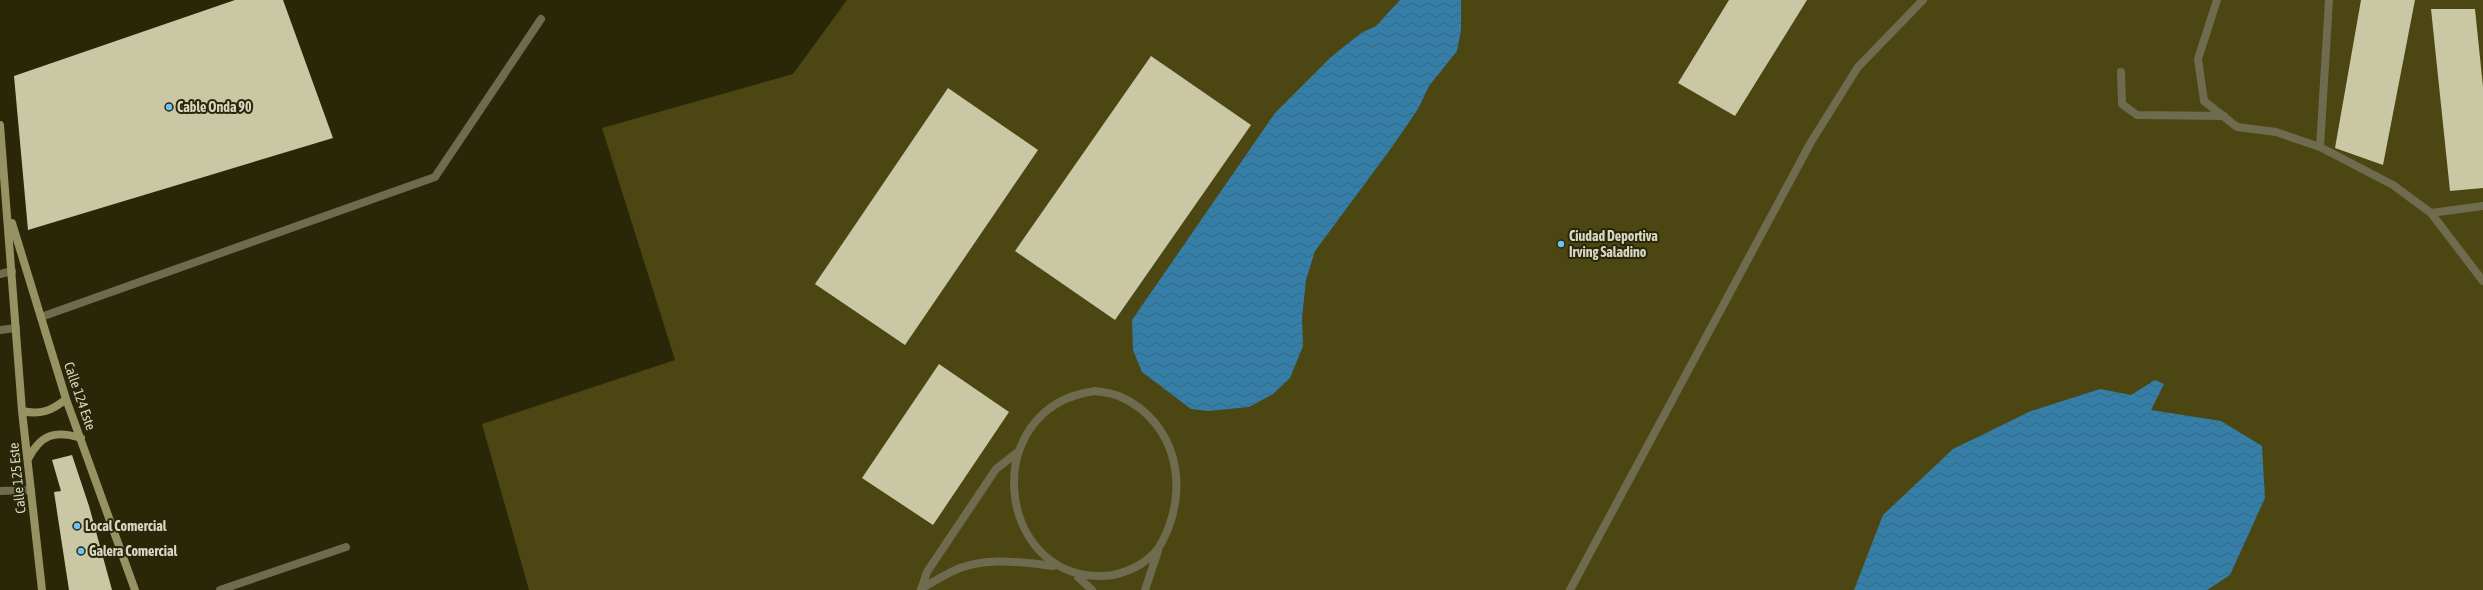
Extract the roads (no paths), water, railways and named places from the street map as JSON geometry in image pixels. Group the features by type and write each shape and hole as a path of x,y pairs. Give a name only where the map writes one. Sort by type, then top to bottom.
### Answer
{"main road":[{"name":"Calle 125 Este","path":"0,125 8,208 22,411 42,590"},
{"name":"Calle 124 Este","path":"8,208 66,399 135,590"},
{"path":"22,411 34,414 46,412 57,407 66,399"},
{"path":"28,460 35,445 49,436 65,433 81,438"}],"street":[{"path":"1570,590 1811,142 1858,67 1923,0"},
{"path":"2217,0 2198,59 2204,101 2237,127 2276,132 2320,147 2393,185 2432,213 2483,281"},
{"path":"2320,147 2329,0"},
{"path":"41,317 436,177 541,19"},
{"path":"2121,72 2122,104 2137,115 2224,116"},
{"path":"2432,213 2483,206"},
{"path":"0,274 12,271"},
{"path":"0,330 16,328"},
{"path":"1053,566 1036,550 1023,529 1016,507 1014,476 1018,452 1031,429 1051,408 1075,394 1095,391 1118,396 1142,410 1160,430 1175,462 1177,480 1176,504 1172,518 1150,570 1145,590"},
{"path":"921,590 927,572 996,469 1018,452"},
{"path":"0,491 31,490"},
{"path":"1078,577 1100,578 1126,572 1144,561 1160,545"},
{"path":"220,590 346,547"},
{"path":"921,590 952,571 968,566 1011,562 1053,566 1078,577 1092,590"}],"water":[{"path":"1400,0 1461,0 1461,30 1457,51 1429,86 1418,109 1392,147 1315,251 1306,280 1302,318 1303,346 1290,378 1273,394 1249,407 1208,411 1191,409 1142,372 1133,350 1132,320 1275,113 1331,57 1361,33 1376,26"},
{"path":"2155,380 2164,384 2151,410 2221,421 2262,446 2265,498 2230,575 2207,590 1854,590 1883,515 1953,449 2031,411 2100,389 2131,395"}],"place":[{"name":"Cable Onda 90","path":"169,107"},
{"name":"Ciudad Deportiva Irving Saladino","path":"1561,244"},
{"name":"Local Comercial","path":"77,526"},
{"name":"Galera Comercial","path":"81,551"}]}
